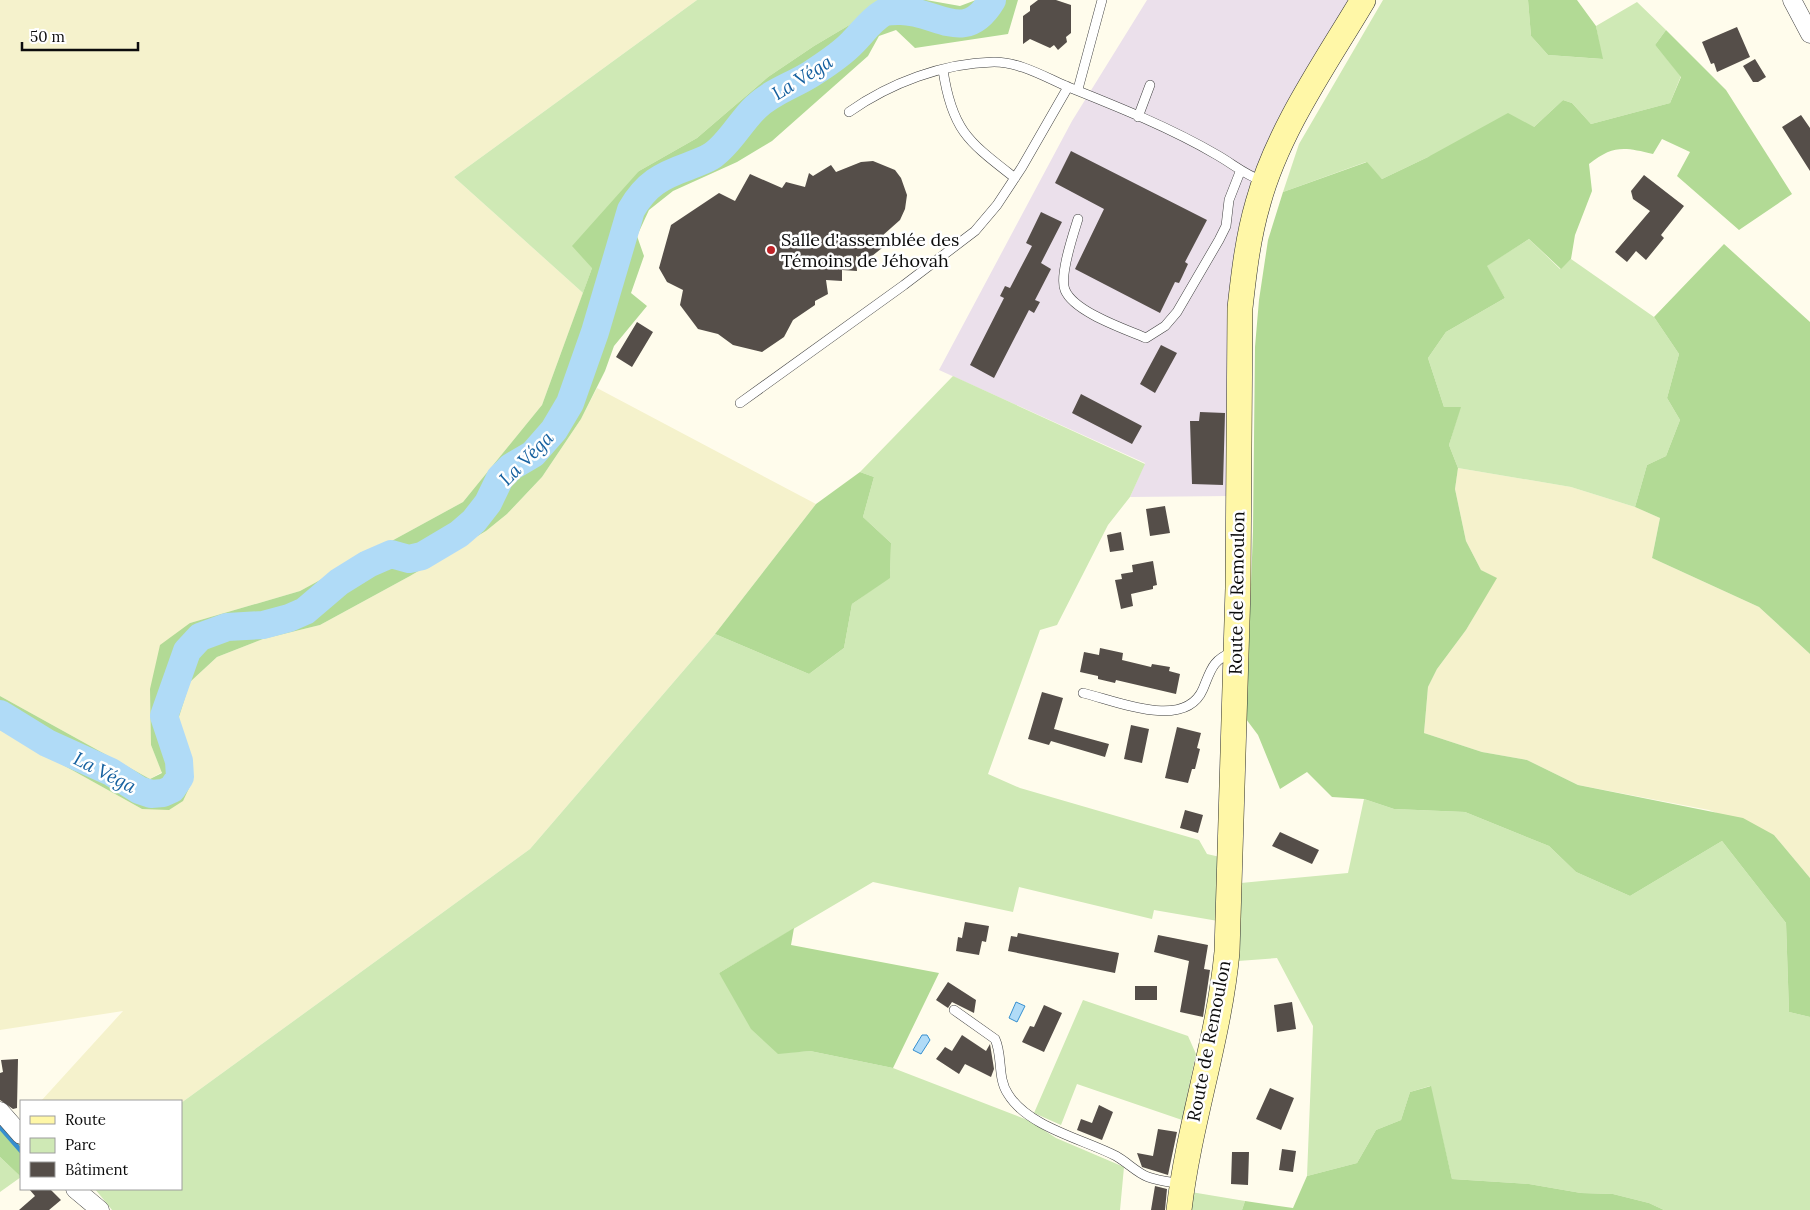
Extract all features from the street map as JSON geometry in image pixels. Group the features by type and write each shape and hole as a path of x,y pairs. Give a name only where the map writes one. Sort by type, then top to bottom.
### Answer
{"main road":[{"name":"Route de Remoulon","path":"1179,1210 1182,1184 1225,970 1236,651 1240,308 1245,261 1258,202 1289,126 1363,0"}],"street":[{"path":"1792,0 1810,34"},
{"path":"0,1111 20,1134"},
{"path":"76,1190 100,1210"}],"lane":[{"path":"1078,89 1102,0"},
{"path":"849,112 886,88 944,70 995,62 1020,67 1068,87 1078,89 1218,155 1240,172 1265,182"},
{"path":"944,70 948,97 958,124 973,144 1015,178"},
{"path":"1138,117 1150,85"},
{"path":"740,404 956,247 974,231 997,205 1015,178 1068,87"},
{"path":"1078,219 1066,263 1064,289 1072,300 1097,317 1146,338 1165,326 1177,312 1219,240 1226,226 1229,200 1240,172"},
{"path":"1084,693 1164,713 1180,711 1200,697 1214,663 1219,658 1236,651"},
{"path":"954,1010 995,1039 998,1045 1003,1085 1017,1106 1036,1121 1106,1151 1148,1177 1182,1184"}],"shaded area":[{"path":"0,0 697,0 454,177 583,293 542,405 463,502 300,591 190,623 151,745 162,772 150,779 0,696"},
{"path":"1147,0 1352,0 1267,145 1249,187 1240,220 1232,269 1228,311 1230,496 1130,497 1145,463 939,370 1072,121"},
{"path":"597,388 816,504 715,634 530,849 182,1102 182,1100 42,1100 123,1011 0,1030 0,730 142,809 190,786 178,720 190,682 217,657 263,639 320,625 410,576 486,531 507,514 542,477 581,419"},
{"path":"1458,468 1571,487 1635,507 1660,518 1652,558 1759,607 1810,654 1810,878 1774,835 1709,810 1578,785 1527,760 1482,752 1424,733 1428,687 1437,669 1466,630 1496,578 1481,570 1466,541 1455,489"}],"green space":[{"path":"697,0 909,0 883,5 814,46 768,77 697,138 639,171 592,268 583,293 454,177"},
{"path":"909,0 926,0 960,6 976,0 1018,0 1008,34 915,48 896,30 879,36 868,56 772,141 737,162 673,191 649,210 637,236 644,256 631,293 647,306 614,346 605,371 581,419 542,477 507,514 486,531 410,576 320,625 263,639 217,657 190,682 178,720 190,786 183,801 169,810 142,809 0,730 0,696 150,779 162,773 151,745 150,689 160,645 190,623 300,591 463,502 542,405 592,268 572,246 639,171 697,138 768,77 814,46 883,5"},
{"path":"1383,0 1528,0 1531,36 1548,55 1602,59 1596,26 1637,2 1666,30 1655,45 1681,76 1670,103 1591,124 1572,103 1563,100 1534,127 1428,157 1382,179 1366,162 1283,192 1299,144"},
{"path":"1528,0 1577,0 1596,26 1603,59 1548,55 1531,36"},
{"path":"1666,30 1726,90 1792,194 1739,230 1677,176 1690,152 1662,139 1653,154 1619,149 1605,153 1589,164 1592,191 1575,235 1571,259 1561,269 1529,239 1487,266 1505,298 1446,332 1428,358 1444,407 1461,407 1449,445 1458,468 1455,489 1466,541 1481,570 1497,578 1466,630 1437,669 1428,687 1424,733 1482,752 1527,760 1578,785 1743,818 1774,835 1810,878 1810,1017 1789,1012 1786,923 1722,841 1630,896 1576,872 1549,846 1465,812 1394,809 1364,799 1332,797 1307,772 1280,789 1258,735 1246,719 1253,531 1255,347 1259,300 1268,240 1283,192 1367,162 1382,179 1428,157 1508,113 1534,127 1563,100 1572,103 1591,124 1670,103 1681,77 1655,45"},
{"path":"1529,239 1560,269 1571,259 1654,317 1679,354 1667,398 1680,420 1666,456 1647,465 1635,507 1571,487 1458,468 1449,445 1460,408 1444,407 1428,358 1446,332 1505,298 1486,266"},
{"path":"1724,244 1810,322 1810,654 1759,607 1652,558 1660,518 1635,507 1647,465 1666,456 1680,420 1667,398 1679,354 1654,317"},
{"path":"953,376 1145,464 1130,497 1108,525 1057,625 1040,630 988,774 1020,788 1199,840 1207,854 1220,857 1218,921 1154,910 1152,919 1019,887 1013,912 873,882 719,973 778,1053 810,1051 893,1068 1030,1121 1056,1138 1124,1167 1120,1210 112,1210 96,1190 182,1190 182,1102 530,849 715,634 809,674 844,648 852,604 890,577 891,543 863,517 874,477 860,472"},
{"path":"860,472 874,477 863,517 891,543 890,578 852,604 844,648 809,674 715,634 816,504"},
{"path":"1364,799 1394,809 1465,812 1549,846 1576,872 1630,896 1722,841 1786,923 1789,1012 1810,1017 1810,1210 1664,1210 1649,1203 1613,1194 1581,1193 1529,1184 1452,1179 1430,1086 1410,1092 1401,1120 1376,1130 1357,1163 1307,1176 1313,1026 1277,958 1238,961 1241,883 1348,873"},
{"path":"794,928 791,945 939,973 893,1068 810,1051 778,1054 751,1029 719,973"},
{"path":"1083,1000 1188,1036 1196,1054 1185,1105 1185,1121 1077,1084 1061,1125 1034,1113"},
{"path":"1431,1086 1452,1179 1529,1184 1581,1193 1613,1194 1649,1203 1664,1210 1242,1210 1245,1201 1293,1208 1307,1176 1357,1163 1376,1130 1401,1120 1410,1092"},
{"path":"0,1120 20,1142 20,1176 0,1157"},
{"path":"0,1157 20,1178 0,1192"},
{"path":"1191,1192 1245,1201 1242,1210 1188,1210"}],"water":[{"path":"1016,1002 1025,1006 1017,1022 1009,1018"},
{"path":"922,1035 927,1035 930,1040 921,1054 913,1050"}],"building":[{"path":"1038,0 1056,0 1071,5 1071,33 1066,37 1067,42 1058,50 1054,45 1050,48 1030,39 1023,44 1023,16 1030,11 1030,6"},
{"path":"1737,27 1750,57 1717,72 1714,63 1711,64 1702,42"},
{"path":"1755,59 1766,77 1758,82 1753,82 1743,66"},
{"path":"1801,115 1810,128 1810,171 1782,127"},
{"path":"1071,151 1207,220 1185,262 1188,264 1179,283 1175,282 1160,313 1075,269 1104,209 1055,183"},
{"name":"Salle d'assemblée des Témoins de Jéhovah","path":"873,161 895,170 901,178 907,195 905,209 900,220 882,236 887,244 867,260 856,256 857,271 842,270 842,281 826,280 828,294 815,301 815,305 793,320 784,337 762,352 733,345 718,334 698,329 680,305 683,290 667,282 659,268 671,225 719,193 735,201 750,174 782,188 786,182 805,187 809,173 813,176 831,165 836,172 861,162"},
{"path":"1644,175 1684,206 1661,235 1664,238 1646,260 1636,251 1627,262 1615,252 1650,211 1633,199 1631,191"},
{"path":"1041,212 1062,222 1041,263 1051,269 1035,300 1040,302 1034,313 1029,310 994,378 970,365 1004,298 1000,296 1005,286 1010,288 1032,246 1026,243"},
{"path":"637,322 653,332 632,367 616,357"},
{"path":"1161,345 1177,353 1155,393 1140,384"},
{"path":"1081,394 1142,426 1132,444 1072,413"},
{"path":"1200,412 1225,413 1223,485 1192,484 1190,421 1199,421"},
{"path":"1165,506 1170,533 1150,536 1146,509"},
{"path":"1121,532 1124,550 1110,552 1107,535"},
{"path":"1153,561 1157,585 1153,586 1153,589 1131,594 1133,606 1121,609 1115,580 1122,579 1121,574 1133,572 1132,565"},
{"path":"1100,648 1123,653 1122,660 1151,667 1152,664 1170,667 1169,671 1180,674 1176,694 1116,680 1115,683 1098,679 1098,676 1080,672 1084,652 1099,655"},
{"path":"1042,692 1063,698 1054,729 1109,744 1105,757 1051,741 1049,745 1028,739"},
{"path":"1131,725 1149,729 1142,763 1124,759"},
{"path":"1177,727 1201,733 1197,748 1200,749 1195,769 1192,769 1188,783 1165,778"},
{"path":"1185,810 1203,815 1198,833 1180,828"},
{"path":"1280,832 1319,850 1312,864 1272,846"},
{"path":"965,922 989,926 986,942 982,941 979,955 956,951 958,937 962,938"},
{"path":"1018,933 1119,953 1115,973 1008,951 1011,936 1017,937"},
{"path":"1158,935 1208,945 1204,969 1210,970 1203,1017 1180,1012 1189,961 1154,952"},
{"path":"948,982 976,1000 974,1013 952,1002 948,1008 936,1000"},
{"path":"1135,986 1157,986 1157,1000 1135,1000"},
{"path":"1292,1002 1296,1029 1277,1032 1274,1005"},
{"path":"1044,1005 1062,1013 1044,1052 1022,1042 1030,1026 1034,1027"},
{"path":"962,1035 986,1051 990,1044 994,1069 991,1077 965,1064 959,1074 936,1059 945,1047 952,1051"},
{"path":"18,1059 17,1108 13,1109 0,1100 0,1073 3,1072 1,1060"},
{"path":"1270,1088 1294,1098 1281,1130 1256,1119"},
{"path":"1099,1105 1113,1112 1102,1140 1077,1130 1081,1119 1092,1123"},
{"path":"1158,1129 1177,1132 1168,1175 1142,1167 1137,1153 1153,1156"},
{"path":"1282,1149 1296,1151 1293,1172 1279,1170"},
{"path":"1232,1152 1249,1152 1248,1185 1231,1184"},
{"path":"1155,1186 1167,1189 1165,1210 1151,1210"},
{"path":"30,1190 51,1190 61,1200 49,1210 19,1210 35,1196"}],"waterway":[{"name":"La Véga","path":"0,714 47,743 111,772 139,790 151,794 163,793 172,789 180,777 179,761 164,716 187,651 200,637 227,627 263,625 289,618 305,611 339,582 368,564 391,554 409,559 422,556 459,534 474,521 488,503 500,478 511,467 533,454 554,430 570,403 595,332 631,210 649,187 662,177 713,155 762,101 811,74 833,59 883,13 892,11 912,12 960,24 971,21 981,14 992,0"},
{"path":"0,1127 20,1150"}],"place":[{"name":"Salle d'assemblée des Témoins de Jéhovah","path":"771,250"}]}
